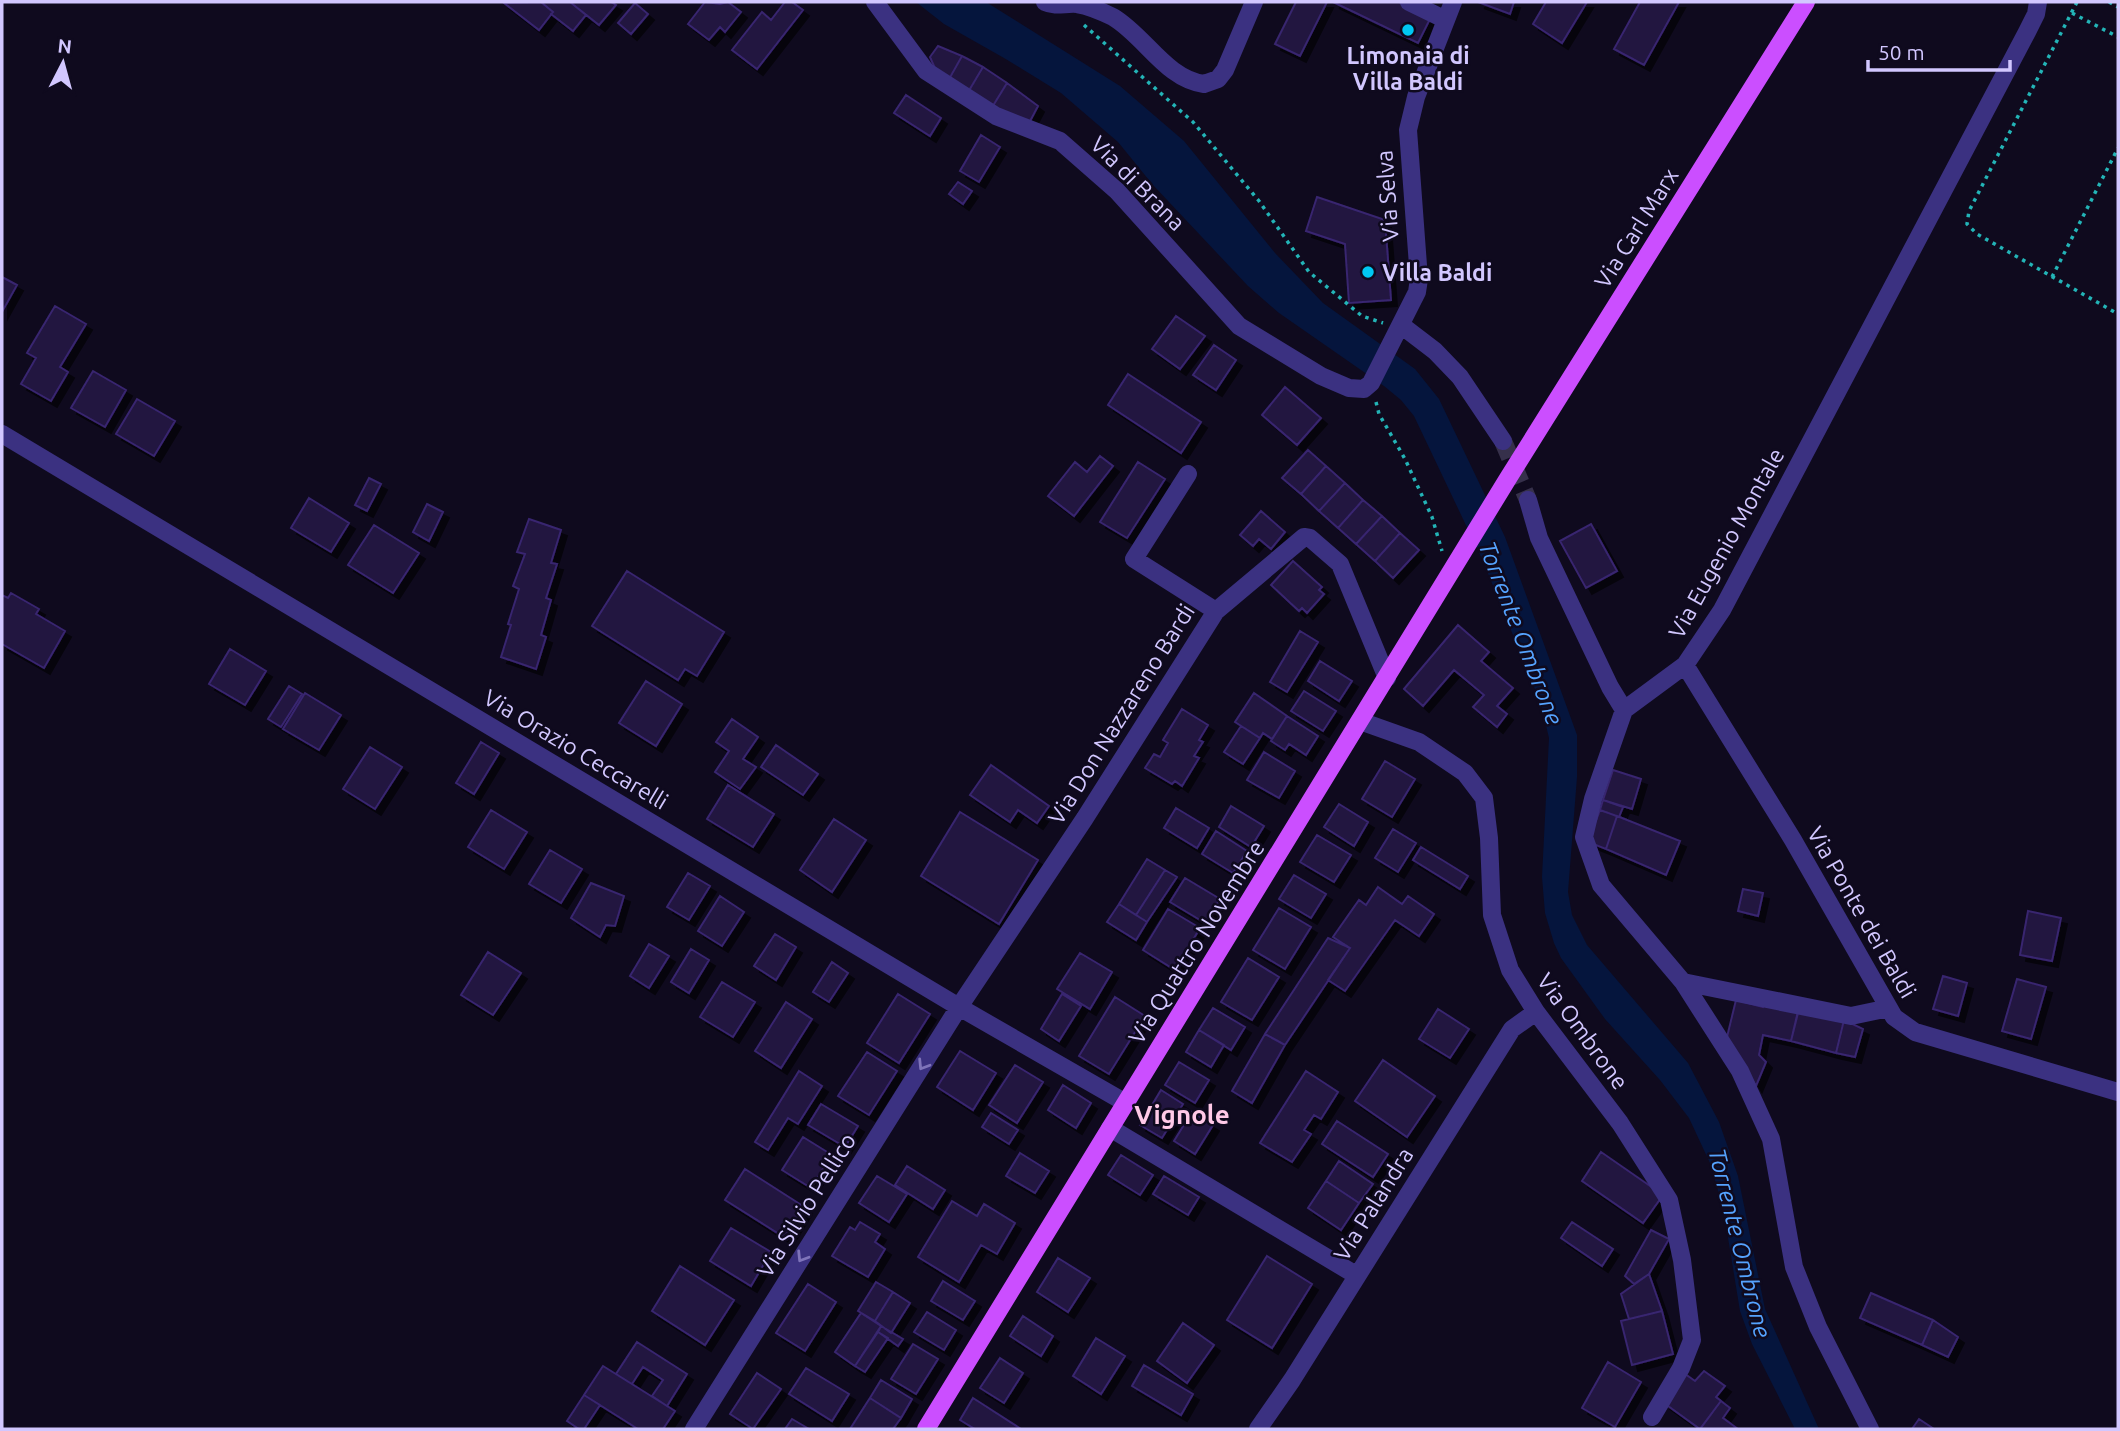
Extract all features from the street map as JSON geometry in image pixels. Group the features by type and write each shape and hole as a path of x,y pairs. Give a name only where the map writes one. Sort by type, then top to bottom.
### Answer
{"main road":[{"name":"Via Carl Marx","path":"1507,480 1806,2"},
{"name":"Via Quattro Novembre","path":"926,1429 1507,480"}],"street":[{"name":"Via di Brana","path":"875,2 926,71 996,116 1060,141 1117,191 1239,326 1321,376 1349,388 1364,389 1371,383"},
{"path":"1063,3 1094,9 1114,18 1180,75 1205,84 1218,79 1225,70 1254,2"},
{"path":"1409,2 1446,20"},
{"name":"Via Selva","path":"1371,383 1417,292 1419,279 1408,130 1416,97 1453,2"},
{"name":"Via Eugenio Montale","path":"1623,710 1685,665 1722,610 2036,14 2038,2"},
{"path":"1399,331 1434,351 1460,377 1503,440"},
{"name":"Via Orazio Ceccarelli","path":"2,434 959,1007 1126,1103"},
{"name":"Via Don Nazzareno Bardi","path":"959,1007 1085,818 1216,611 1134,559 1188,474"},
{"path":"1528,500 1539,538 1604,676 1623,710 1593,799 1584,837 1601,885 1683,982 1740,1071 1771,1139 1794,1267 1818,1327 1870,1429"},
{"path":"1216,611 1304,537 1310,538 1340,564 1387,678"},
{"name":"Via Ponte dei Baldi","path":"1685,665 1793,841 1894,1017 1915,1032 2118,1092"},
{"name":"Via Ombrone","path":"1360,721 1419,742 1465,773 1484,799 1489,838 1492,915 1510,970 1536,1012 1619,1123 1669,1200 1682,1260 1692,1340 1681,1368 1652,1417"},
{"path":"1683,982 1851,1016 1889,1008"},
{"name":"Via Silvio Pellico","path":"694,1429 959,1007"},
{"name":"Via Palandra","path":"1258,1429 1292,1380 1512,1029 1536,1012"},
{"path":"1110,1128 1356,1276"}],"path":[{"path":"2077,2 1966,217 1967,224 1976,234 2118,314"},
{"path":"2109,2 2118,7"},
{"path":"1063,3 1193,122 1259,201 1309,272 1362,316 1399,331"},
{"path":"2072,13 2118,37"},
{"path":"2052,277 2118,148"},
{"path":"1371,383 1379,414 1432,517 1440,547 1452,572"}],"water":[{"name":"Torrente Ombrone","path":"916,2 986,2 1120,86 1184,141 1275,253 1323,303 1415,369 1439,399 1505,537 1577,735 1577,777 1568,892 1572,915 1587,945 1688,1063 1719,1122 1738,1176 1765,1309 1819,1429 1795,1429 1752,1344 1740,1311 1723,1207 1710,1163 1689,1118 1660,1080 1605,1019 1561,958 1554,943 1545,913 1542,877 1549,738 1541,704 1483,561 1414,416 1401,400 1384,386 1279,313 1248,286 1153,185 1118,142 1061,93 944,24"}],"building":[{"path":"541,2 553,12 539,30 504,3"},
{"path":"541,2 570,2 586,15 573,31 551,14 553,12"},
{"path":"570,2 611,2 616,5 599,25"},
{"path":"705,2 728,2 741,12 725,32 720,27 709,40 688,24"},
{"path":"785,2 792,2 803,10 757,69 732,50 762,12 771,20"},
{"name":"Limonaia di Villa Baldi","path":"1296,2 1327,2 1300,56 1275,44"},
{"name":"Limonaia di Villa Baldi","path":"1333,2 1399,2 1431,17 1418,43"},
{"path":"1478,2 1514,2 1510,14"},
{"path":"1546,2 1587,2 1562,43 1533,24"},
{"path":"1640,2 1679,2 1644,65 1614,49"},
{"path":"635,3 648,14 631,34 618,23"},
{"path":"938,46 962,56 948,81 937,73 930,57"},
{"path":"962,56 983,67 967,94 948,81"},
{"path":"983,67 1007,83 991,109 967,94"},
{"path":"1007,83 1038,106 1028,125 991,109"},
{"path":"906,95 941,118 930,136 894,113"},
{"path":"981,135 1000,147 979,182 960,171"},
{"path":"958,182 972,191 963,204 949,194"},
{"name":"Villa Baldi","path":"1317,197 1385,220 1391,300 1349,303 1345,244 1306,231"},
{"path":"2,277 17,285 2,312"},
{"path":"55,306 86,324 60,367 68,372 51,401 21,384 36,358 27,353"},
{"path":"1176,316 1205,336 1180,369 1152,349"},
{"path":"1214,345 1236,360 1216,390 1193,375"},
{"path":"93,371 126,390 105,427 71,408"},
{"path":"1128,374 1201,422 1181,453 1108,405"},
{"path":"1285,387 1321,418 1297,445 1262,415"},
{"path":"137,399 175,421 154,456 116,434"},
{"path":"1308,450 1326,466 1301,494 1282,478"},
{"path":"1100,456 1113,466 1074,516 1048,496 1075,462 1087,472"},
{"path":"1138,462 1165,479 1127,538 1100,522"},
{"path":"1326,466 1345,483 1319,511 1301,494"},
{"path":"369,478 381,484 367,511 355,505"},
{"path":"1345,483 1363,500 1338,528 1319,511"},
{"path":"309,498 349,523 331,552 291,528"},
{"path":"1363,500 1382,516 1356,544 1338,528"},
{"path":"427,504 443,512 429,541 413,532"},
{"path":"1261,511 1285,532 1271,549 1259,539 1253,546 1240,535"},
{"path":"1382,516 1400,533 1375,561 1356,544"},
{"path":"529,519 561,530 551,563 557,564 546,598 551,600 541,635 546,637 536,669 501,657 519,589 513,586 525,554 517,552"},
{"path":"1591,524 1617,571 1586,588 1560,541"},
{"path":"374,525 419,553 393,593 348,565"},
{"path":"1400,533 1419,550 1393,578 1375,561"},
{"path":"1293,561 1322,587 1319,590 1324,594 1307,613 1302,608 1299,611 1271,585"},
{"path":"627,571 724,632 697,676 685,669 678,680 592,626"},
{"path":"11,593 39,609 36,614 65,631 44,668 2,644 2,595 8,598"},
{"path":"1458,625 1489,652 1481,661 1513,688 1497,706 1507,714 1497,727 1473,707 1484,695 1454,670 1423,706 1404,689"},
{"path":"1300,631 1318,642 1287,692 1270,682"},
{"path":"230,649 266,671 245,705 209,684"},
{"path":"1320,661 1352,681 1339,701 1308,681"},
{"path":"646,681 682,704 656,746 619,723"},
{"path":"289,686 302,694 281,727 268,719"},
{"path":"1304,691 1336,711 1323,731 1291,711"},
{"path":"305,693 341,715 319,750 283,729"},
{"path":"1254,693 1287,716 1272,739 1263,733 1260,738 1235,722"},
{"path":"1182,709 1208,725 1199,740 1203,742 1194,756 1199,758 1182,786 1175,781 1172,784 1145,768 1154,754 1160,757 1168,743 1163,740"},
{"path":"1287,716 1318,736 1306,755 1289,744 1285,750 1271,741"},
{"path":"732,719 758,737 743,759 756,767 740,789 715,772 729,751 716,742"},
{"path":"1241,726 1260,738 1243,764 1224,752"},
{"path":"481,742 499,753 474,794 456,783"},
{"path":"776,745 818,774 803,795 761,767"},
{"path":"370,747 402,767 375,809 343,789"},
{"path":"1264,752 1295,771 1279,798 1247,780"},
{"path":"1385,761 1415,779 1392,817 1362,799"},
{"path":"991,765 1049,806 1037,823 1018,810 1010,822 970,795"},
{"path":"1613,770 1641,779 1632,809 1603,800"},
{"path":"728,785 774,814 753,847 707,819"},
{"path":"1603,800 1623,807 1619,817 1600,810"},
{"path":"1339,804 1368,822 1354,846 1324,827"},
{"path":"1231,806 1264,826 1251,847 1219,827"},
{"path":"1176,808 1209,828 1197,848 1164,828"},
{"path":"491,810 527,832 504,869 468,847"},
{"path":"1600,810 1617,816 1606,849 1588,842"},
{"path":"960,812 1038,860 999,924 921,876"},
{"path":"1617,816 1680,841 1666,875 1606,849"},
{"path":"834,819 866,840 832,892 800,870"},
{"path":"1393,829 1416,843 1398,872 1375,858"},
{"path":"1216,831 1247,851 1233,873 1202,854"},
{"path":"1317,835 1351,855 1334,882 1300,862"},
{"path":"1421,847 1468,876 1460,889 1413,860"},
{"path":"550,850 582,869 561,903 529,884"},
{"path":"1147,859 1165,870 1136,915 1119,904"},
{"path":"1165,870 1177,877 1147,922 1136,915"},
{"path":"688,873 710,886 689,920 667,907"},
{"path":"1294,875 1326,894 1311,918 1279,899"},
{"path":"1185,878 1220,899 1205,923 1170,902"},
{"path":"591,883 624,896 615,926 606,925 600,937 571,918"},
{"path":"1378,887 1402,904 1408,896 1434,914 1419,936 1395,920 1345,991 1328,980 1350,948 1333,937 1359,900 1366,905"},
{"path":"1743,889 1763,893 1758,916 1738,911"},
{"path":"720,896 744,912 722,946 698,931"},
{"path":"1119,904 1147,922 1136,940 1107,922"},
{"path":"1279,908 1311,927 1285,969 1253,950"},
{"path":"1168,909 1200,928 1175,970 1143,950"},
{"path":"2028,911 2061,918 2052,961 2020,955"},
{"path":"775,934 796,947 776,980 754,966"},
{"path":"1328,938 1350,948 1285,1045 1265,1034"},
{"path":"649,944 669,956 649,988 630,976"},
{"path":"691,949 709,960 689,993 671,982"},
{"path":"488,952 521,973 493,1015 461,995"},
{"path":"1080,953 1112,972 1090,1009 1057,989"},
{"path":"1248,958 1279,977 1252,1020 1221,1002"},
{"path":"832,962 848,973 829,1002 813,992"},
{"path":"1943,976 1967,983 1958,1016 1933,1009"},
{"path":"2017,979 2046,987 2031,1039 2002,1031"},
{"path":"722,982 755,1002 733,1037 700,1017"},
{"path":"898,994 930,1014 899,1063 867,1043"},
{"path":"1062,994 1081,1006 1059,1041 1041,1029"},
{"path":"1115,997 1145,1016 1109,1074 1079,1056"},
{"path":"1736,1000 1763,1007 1764,1003 1798,1011 1791,1041 1763,1035 1759,1055 1766,1062 1756,1086 1727,1037"},
{"path":"786,1002 812,1019 781,1068 755,1051"},
{"path":"1213,1008 1245,1027 1231,1050 1199,1030"},
{"path":"1438,1009 1469,1029 1450,1058 1419,1039"},
{"path":"1799,1009 1844,1020 1836,1053 1791,1041"},
{"path":"1844,1020 1863,1029 1855,1057 1836,1053"},
{"path":"1199,1030 1224,1045 1211,1067 1186,1052"},
{"path":"1265,1034 1285,1045 1252,1103 1232,1091"},
{"path":"960,1051 996,1073 973,1110 937,1087"},
{"path":"867,1052 897,1071 869,1115 838,1096"},
{"path":"1383,1060 1435,1096 1407,1137 1355,1101"},
{"path":"1179,1062 1209,1080 1195,1103 1165,1085"},
{"path":"1015,1065 1043,1082 1017,1123 989,1105"},
{"path":"799,1071 822,1086 798,1124 788,1118 768,1150 755,1142"},
{"path":"1306,1071 1338,1092 1321,1119 1314,1115 1304,1130 1311,1134 1292,1162 1260,1143"},
{"path":"1063,1085 1091,1103 1076,1128 1048,1110"},
{"path":"1161,1090 1183,1104 1162,1138 1140,1125"},
{"path":"821,1104 858,1126 845,1147 808,1125"},
{"path":"1192,1112 1213,1125 1195,1154 1174,1141"},
{"path":"991,1113 1018,1130 1009,1144 982,1127"},
{"path":"1337,1121 1388,1154 1373,1177 1322,1144"},
{"path":"803,1137 832,1155 811,1188 782,1170"},
{"path":"1601,1152 1663,1195 1643,1223 1582,1181"},
{"path":"1020,1153 1049,1171 1035,1193 1006,1176"},
{"path":"1121,1155 1153,1175 1140,1195 1108,1175"},
{"path":"1339,1161 1373,1184 1359,1203 1326,1181"},
{"path":"907,1166 945,1190 933,1209 895,1185"},
{"path":"745,1169 806,1208 787,1239 725,1200"},
{"path":"877,1176 907,1194 889,1222 859,1203"},
{"path":"1164,1176 1199,1197 1188,1215 1153,1194"},
{"path":"1326,1181 1359,1203 1341,1230 1308,1208"},
{"path":"952,1201 977,1216 984,1204 1015,1223 997,1254 981,1245 959,1282 918,1257"},
{"path":"860,1222 880,1234 875,1242 885,1249 868,1277 832,1256 850,1227 855,1230"},
{"path":"1572,1222 1613,1249 1602,1266 1561,1238"},
{"path":"731,1228 771,1252 751,1286 710,1261"},
{"path":"1651,1230 1669,1239 1649,1274 1634,1284 1625,1276"},
{"path":"1267,1256 1312,1284 1272,1348 1227,1320"},
{"path":"1058,1258 1090,1278 1068,1312 1037,1292"},
{"path":"680,1266 734,1300 705,1345 652,1311"},
{"path":"1649,1274 1662,1311 1629,1319 1621,1294"},
{"path":"943,1281 975,1301 963,1320 931,1301"},
{"path":"876,1282 893,1292 875,1321 858,1311"},
{"path":"808,1284 836,1302 805,1351 776,1333"},
{"path":"893,1292 910,1303 891,1333 875,1321"},
{"path":"1871,1293 1933,1320 1922,1345 1860,1318"},
{"path":"1662,1311 1673,1354 1632,1365 1621,1321"},
{"path":"927,1312 956,1330 944,1350 914,1332"},
{"path":"861,1313 881,1326 855,1366 835,1352"},
{"path":"1023,1316 1053,1336 1041,1356 1010,1336"},
{"path":"1933,1320 1958,1337 1948,1357 1922,1345"},
{"path":"1183,1323 1214,1345 1187,1383 1157,1361"},
{"path":"881,1326 903,1339 898,1346 878,1332"},
{"path":"878,1332 888,1338 865,1372 855,1366"},
{"path":"1096,1338 1125,1356 1101,1394 1073,1376"},
{"path":"637,1342 687,1374 667,1406 652,1396 663,1380 643,1367 632,1384 616,1374"},
{"path":"913,1344 938,1359 916,1394 891,1379"},
{"path":"1000,1358 1023,1373 1004,1403 980,1388"},
{"path":"1608,1362 1641,1382 1615,1427 1582,1408"},
{"path":"1144,1365 1193,1394 1181,1415 1132,1386"},
{"path":"603,1366 675,1411 663,1429 638,1429 584,1395"},
{"path":"806,1368 849,1394 832,1421 789,1394"},
{"path":"1704,1371 1725,1386 1716,1397 1721,1401 1700,1429 1664,1403 1685,1374 1695,1381"},
{"path":"757,1373 781,1389 753,1429 730,1414"},
{"path":"881,1380 912,1399 901,1418 870,1398"},
{"path":"584,1395 600,1405 584,1429 579,1429 567,1421"},
{"path":"870,1398 901,1418 893,1429 850,1429"},
{"path":"973,1398 1021,1429 975,1429 960,1420"},
{"path":"1721,1401 1730,1408 1723,1418 1738,1429 1700,1429"},
{"path":"792,1419 809,1429 785,1429"},
{"path":"1919,1419 1934,1429 1912,1429"}],"tunnel":[{"path":"1503,441 1528,500"}],"place":[{"name":"Limonaia di Villa Baldi","path":"1408,30"},
{"name":"Villa Baldi","path":"1368,272"}],"district":[{"name":"Vignole","path":"1182,1114"}]}
